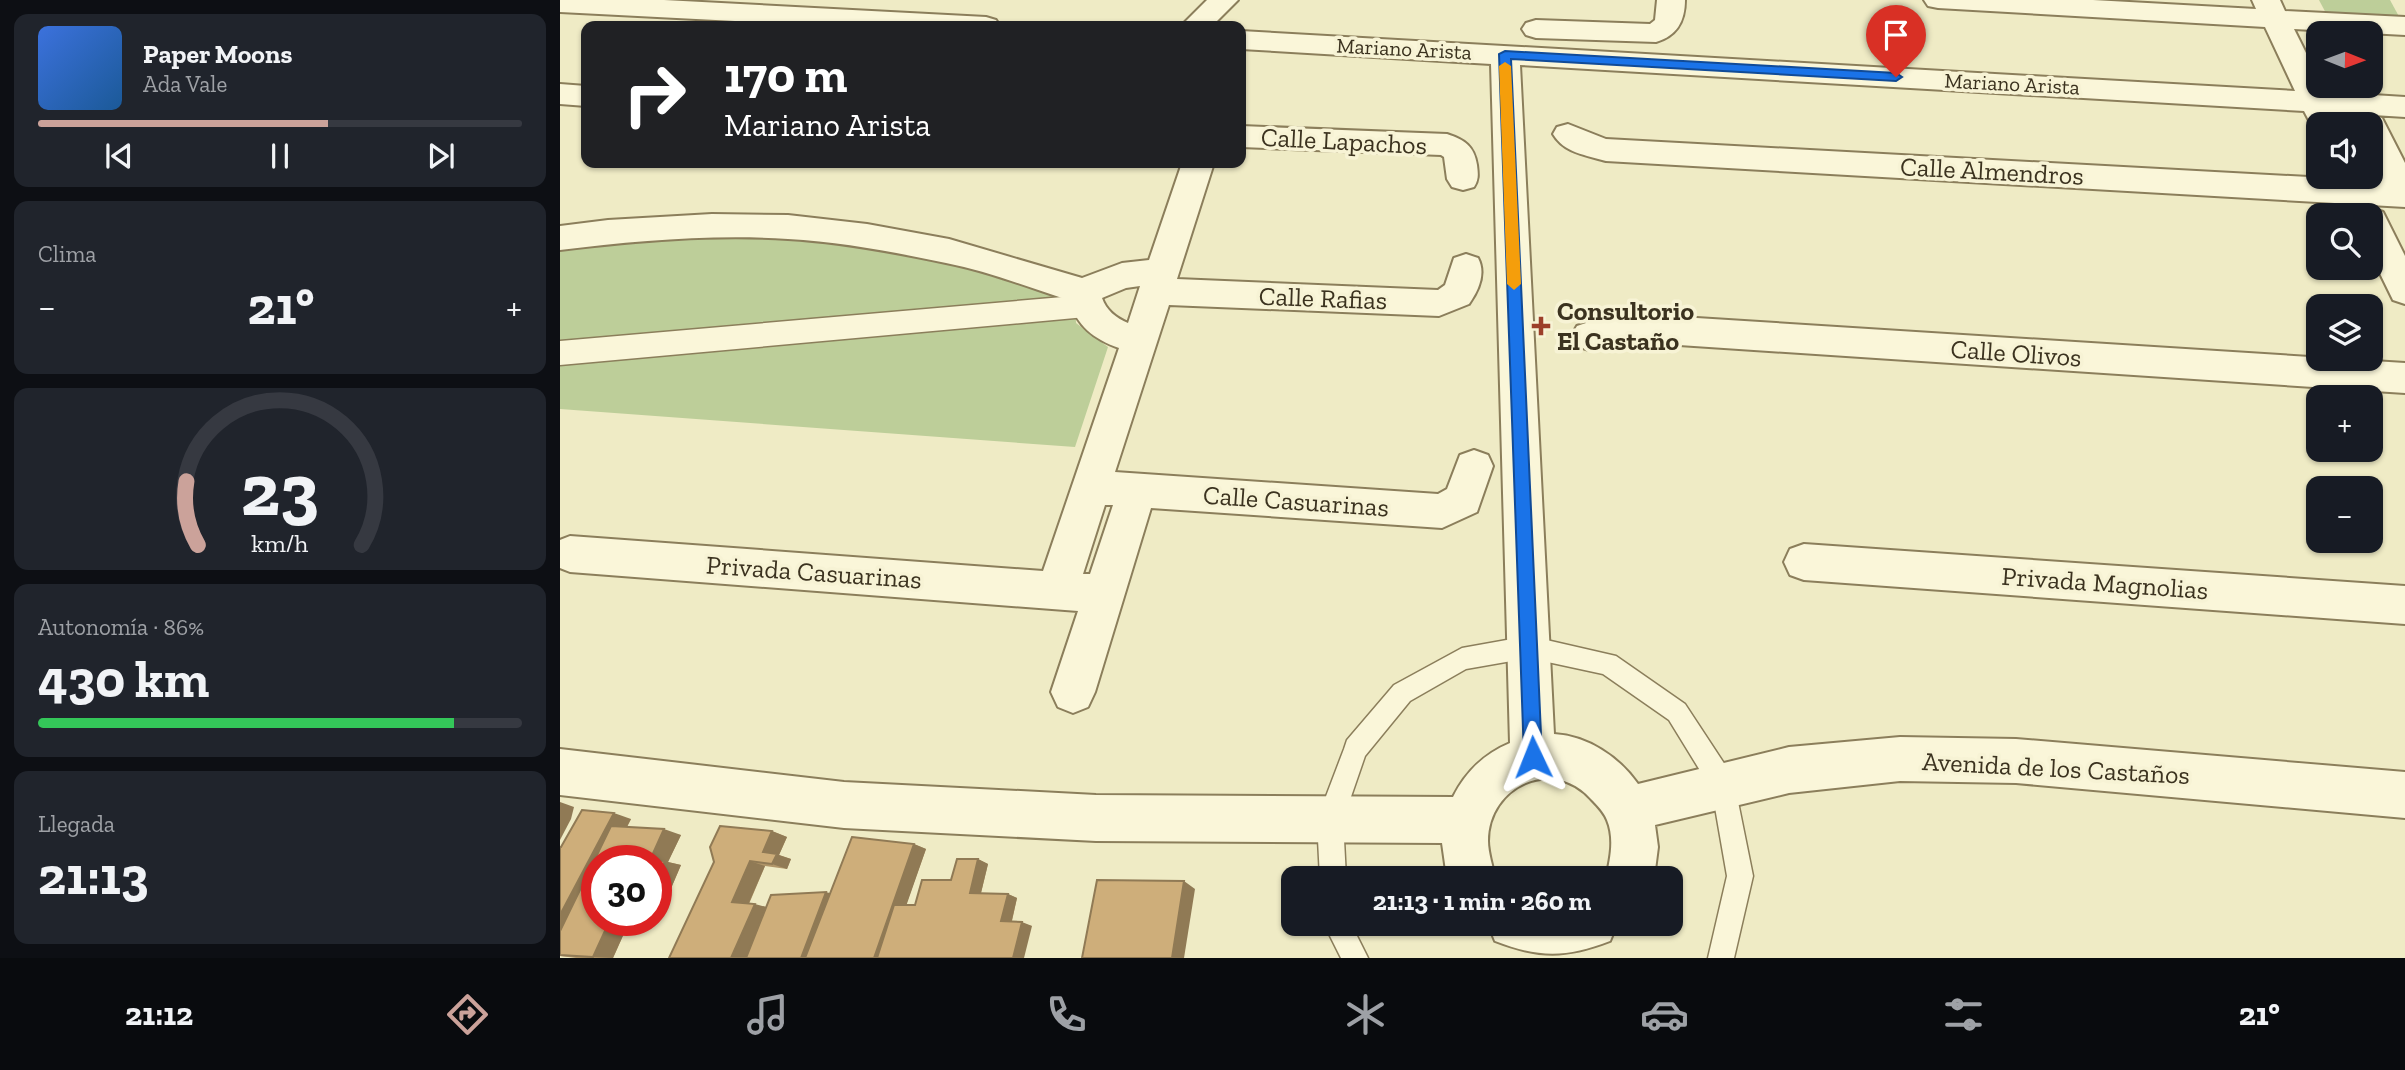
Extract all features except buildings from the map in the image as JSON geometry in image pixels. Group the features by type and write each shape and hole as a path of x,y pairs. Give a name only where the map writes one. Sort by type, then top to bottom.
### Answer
{"street":[{"path":"974,21 976,0"},
{"path":"1176,21 1199,0"},
{"path":"1201,21 1224,0"},
{"path":"1535,29 1656,33 1668,26 1671,19 1671,0"},
{"path":"1938,0 2271,9 2320,18 2405,26"},
{"path":"560,3 884,21"},
{"path":"2271,9 2321,112"},
{"name":"Mariano Arista","path":"1246,40 1505,54 2307,112"},
{"path":"1505,54 1533,757"},
{"path":"560,94 581,96"},
{"name":"Mariano Arista","path":"2335,112 2405,107"},
{"path":"2364,110 2405,195"},
{"name":"Calle Lapachos","path":"1246,136 1447,145 1459,152 1463,179"},
{"name":"Calle Almendros","path":"1574,138 1606,150 2362,201 2405,195"},
{"path":"1057,591 1196,168"},
{"path":"2362,201 2405,291"},
{"path":"560,238 608,232 712,226 788,227 867,236 949,251 1085,298 1093,318 1105,329 1121,337 1140,340"},
{"name":"Calle Rafias","path":"1159,281 1439,303 1454,299 1461,292 1466,267"},
{"path":"560,353 1085,298 1122,276 1159,281"},
{"name":"Calle Olivos","path":"1588,336 1649,329 2405,378"},
{"name":"Calle Casuarinas","path":"1091,487 1442,511 1463,500 1474,466"},
{"path":"1073,692 1138,490"},
{"name":"Privada Casuarinas","path":"570,554 1105,594"},
{"name":"Privada Magnolias","path":"1804,562 2405,605"},
{"path":"1468,866 1464,849 1466,820 1476,797 1491,778 1511,764 1533,757 1556,756 1578,761 1598,773 1615,789 1628,809 1635,835 1633,866"},
{"name":"Avenida de los Castaños","path":"1628,809 1789,770 1900,759 2016,761 2405,795"},
{"path":"560,772 844,805 1096,818 1466,820"},
{"path":"1554,936 1574,939"}],"lane":[{"path":"1332,866 1330,820 1356,749 1402,693 1462,659 1530,647 1608,664 1677,712 1724,786 1740,876 1721,958"},
{"path":"1343,936 1355,958"}],"green space":[{"path":"2319,0 2390,0 2402,22 2328,17"},
{"path":"796,232 958,260 1075,297 1076,323 1108,347 1075,447 560,409 560,248 705,236"}],"slow traffic":[{"path":"1505,66 1514,284"}],"place":[{"name":"Consultorio El Castaño","path":"1541,326"}],"route":[{"path":"1533,757 1505,54 1896,77"}]}
